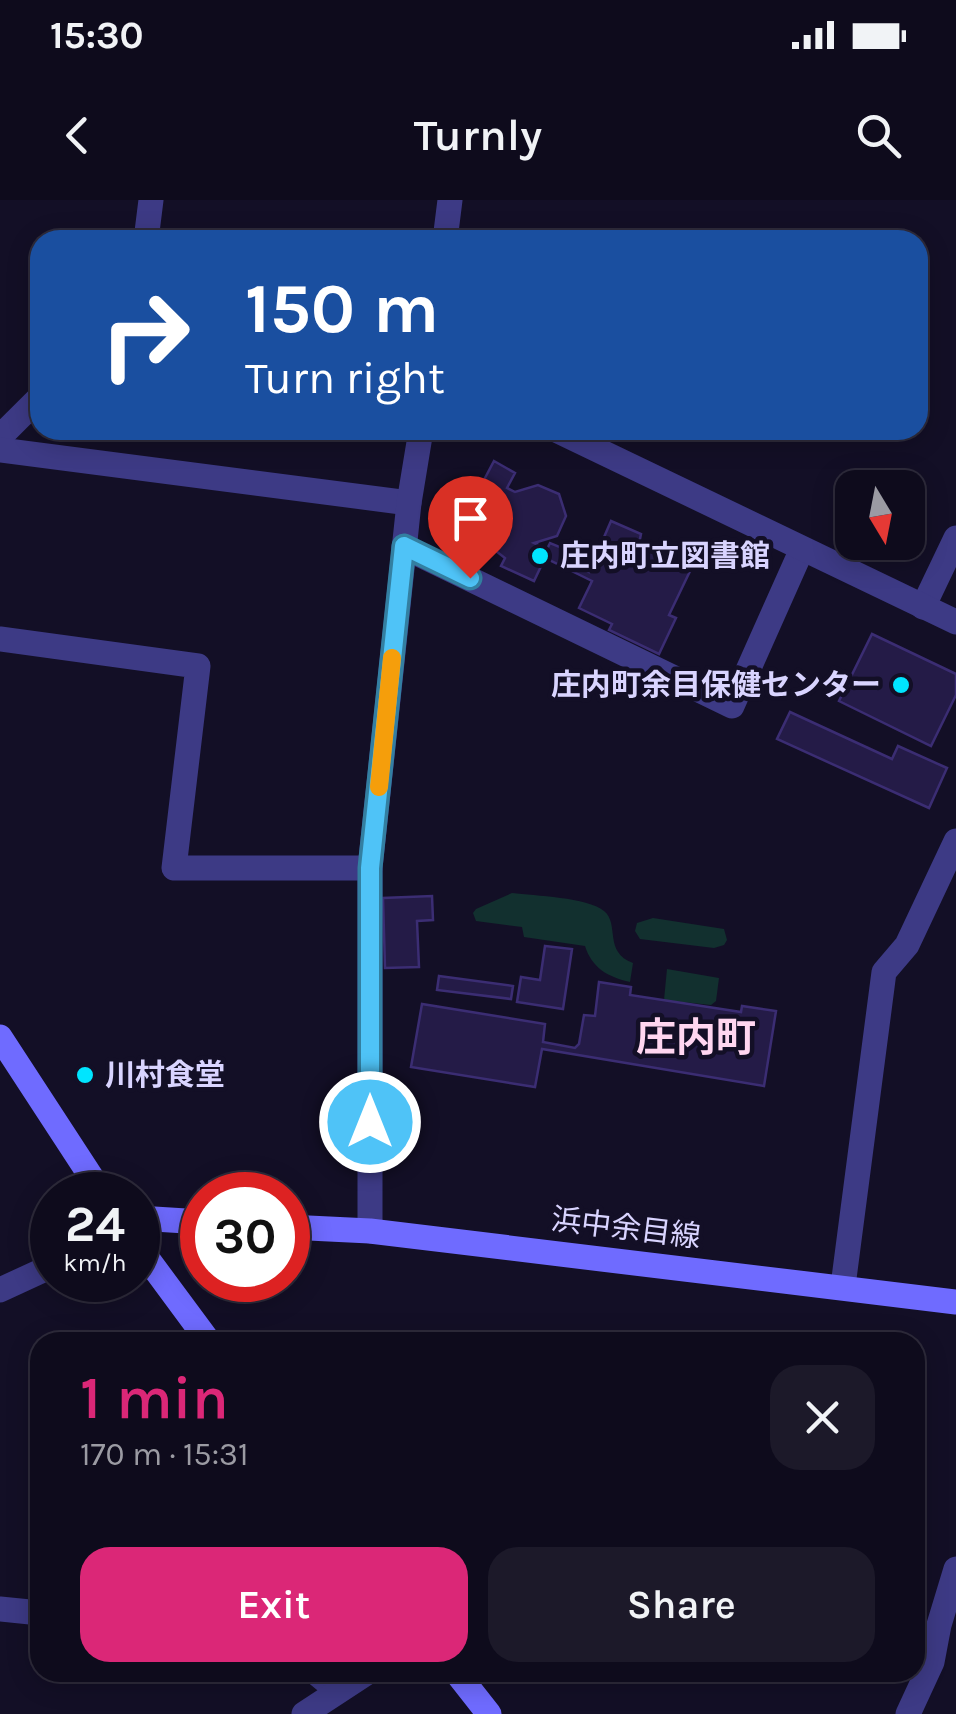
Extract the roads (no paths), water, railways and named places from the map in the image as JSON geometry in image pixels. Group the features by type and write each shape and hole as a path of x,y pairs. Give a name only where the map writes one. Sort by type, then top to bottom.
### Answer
{"main road":[{"path":"0,1036 88,1172"},
{"name":"浜中余目線","path":"310,1228 370,1232 956,1302"},
{"path":"160,1276 202,1332"},
{"path":"464,1682 489,1714"}],"street":[{"path":"147,230 151,200"},
{"path":"446,230 450,200"},
{"path":"0,437 30,408"},
{"path":"370,1232 370,868 408,503 418,440"},
{"path":"577,440 956,622"},
{"path":"0,450 408,503"},
{"path":"923,607 956,538"},
{"path":"404,546 732,706 802,548"},
{"path":"0,639 198,666 174,868 370,868"},
{"path":"843,1286 884,972 907,946 956,841"},
{"path":"0,1290 30,1276"},
{"path":"925,1677 956,1569"},
{"path":"0,1608 30,1612"},
{"path":"327,1682 338,1691"},
{"path":"304,1714 352,1682"},
{"path":"908,1714 923,1682"}],"place":[{"name":"庄内町立図書館","path":"540,556"},
{"name":"庄内町余目保健センター","path":"901,685"},
{"name":"川村食堂","path":"85,1075"}],"district":[{"name":"庄内町","path":"696,1037"}]}
